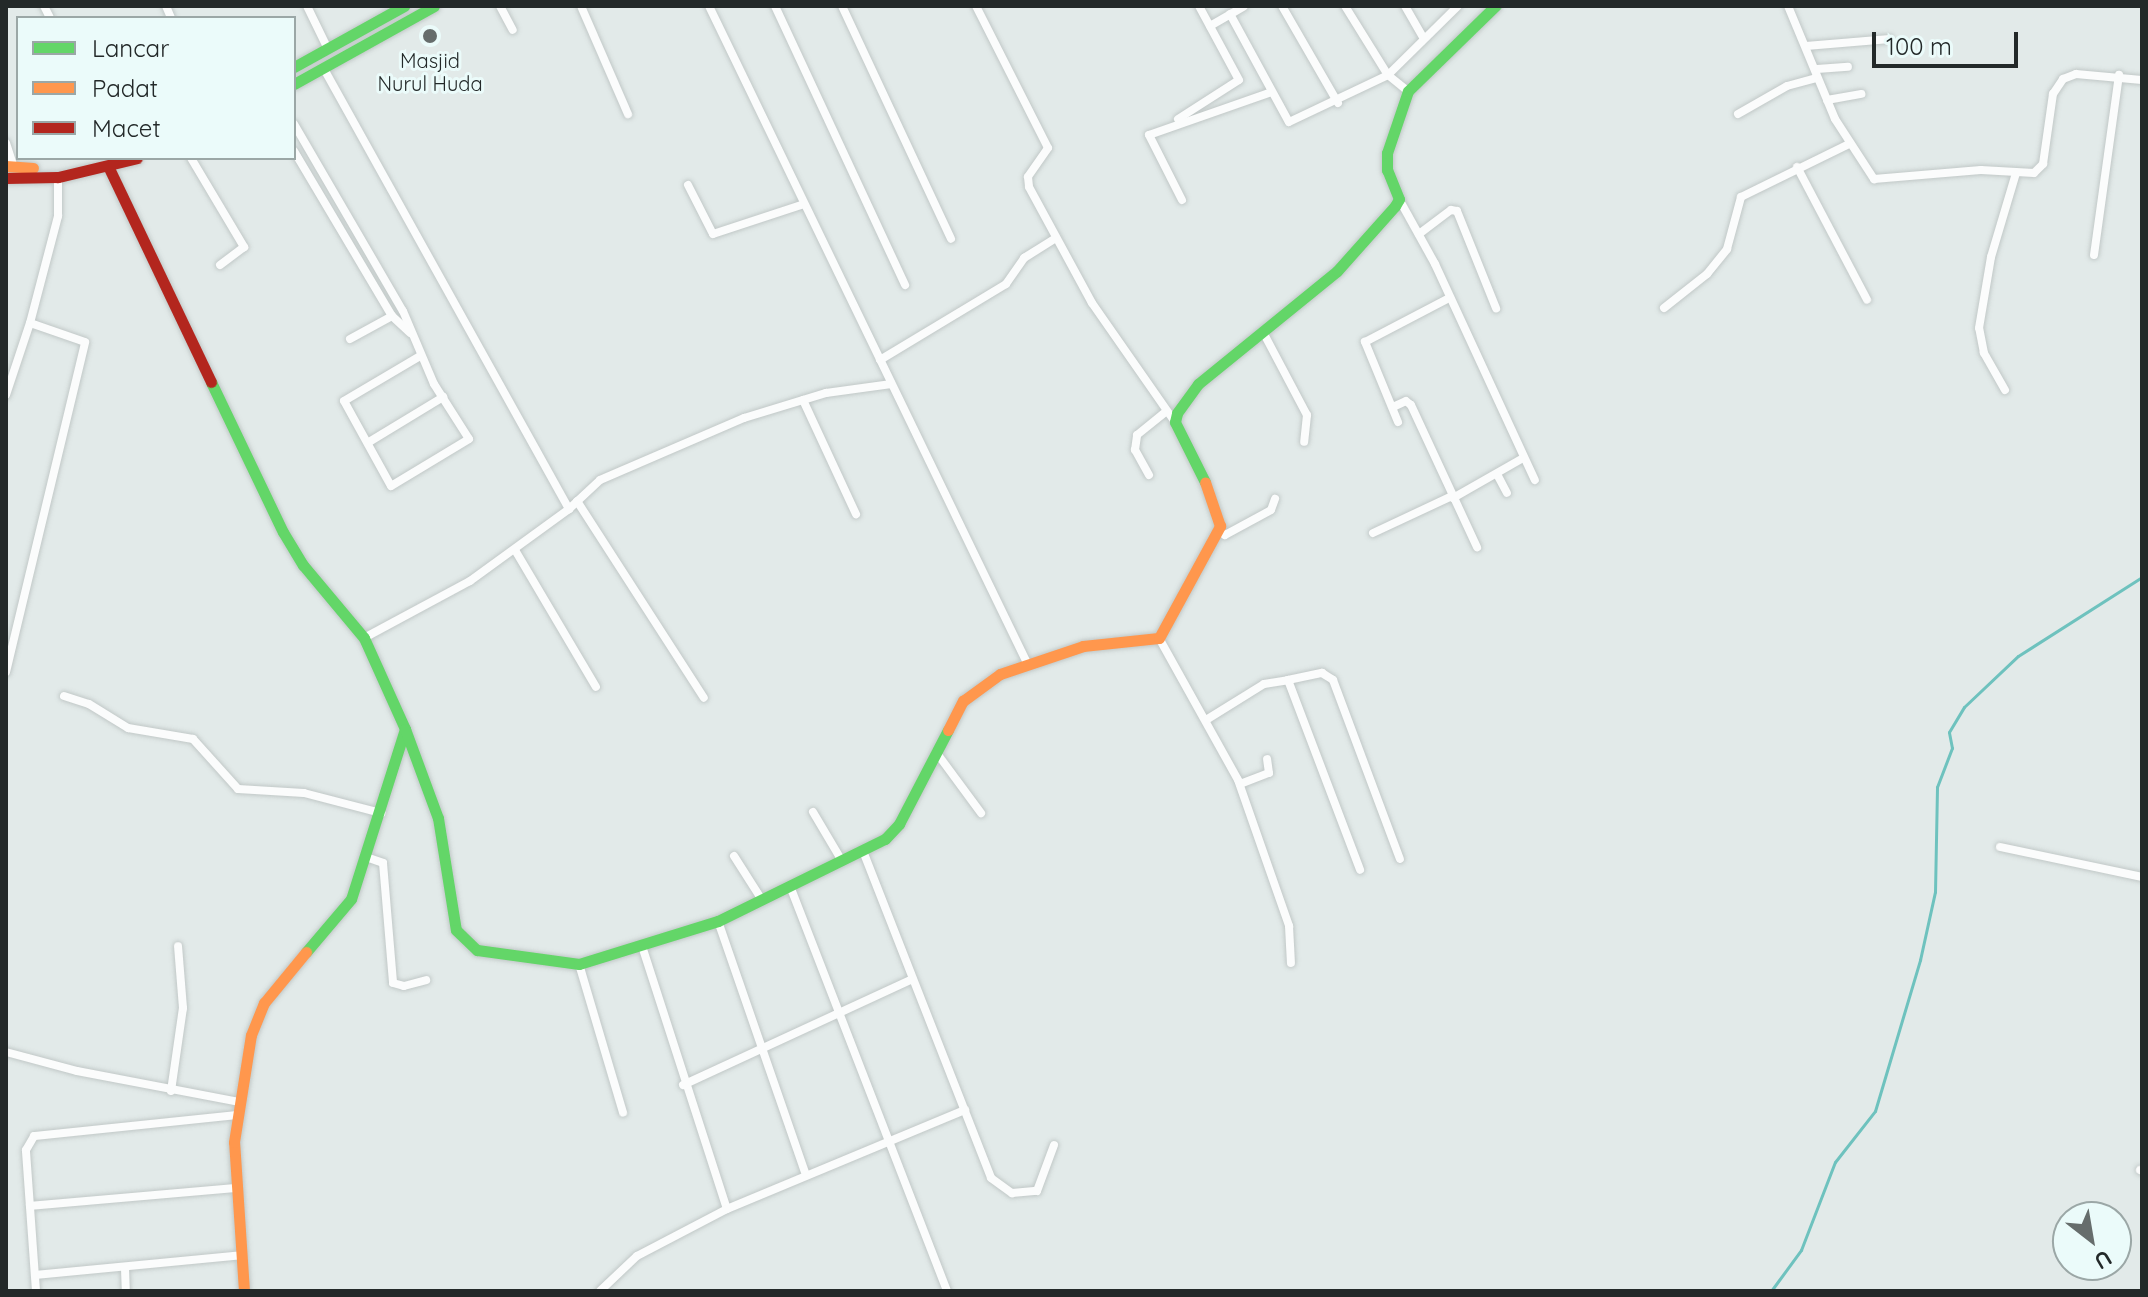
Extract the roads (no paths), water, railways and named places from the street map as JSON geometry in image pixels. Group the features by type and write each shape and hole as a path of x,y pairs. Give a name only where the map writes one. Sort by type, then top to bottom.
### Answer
{"main road":[{"path":"296,66 404,6"},
{"path":"296,83 336,64 434,6"},
{"path":"111,163 283,532 303,565 364,638 405,729 438,818 459,936 477,950 579,964 718,921 863,851 894,831 963,701 990,679 1083,646 1159,638 1219,531 1214,501 1175,422 1198,384 1337,271 1399,199 1387,170 1387,153 1408,91 1495,6"},
{"path":"10,168 111,163"},
{"path":"6,178 58,177 111,163"},
{"path":"244,1291 234,1188 238,1115 251,1035 264,1003 345,913 381,813 405,729"}],"street":[{"path":"307,6 336,64"},
{"path":"500,6 513,30"},
{"path":"581,6 628,114"},
{"path":"709,6 1028,665"},
{"path":"775,6 905,285"},
{"path":"842,6 951,239"},
{"path":"976,6 1045,140 1045,155 1028,177 1055,239 1165,412 1175,422"},
{"path":"1182,200 1149,135 1239,80 1199,6"},
{"path":"1210,26 1244,6"},
{"path":"1282,6 1338,103"},
{"path":"1345,6 1388,75 1408,91"},
{"path":"1405,6 1423,37"},
{"path":"1230,14 1289,122 1338,103 1388,75 1423,37 1458,6"},
{"path":"1788,6 1827,100 1849,144 1874,179 1981,170 2034,173 2043,164 2053,94 2063,79 2076,74 2119,75 2142,80"},
{"path":"1806,46 1890,39"},
{"path":"1738,114 1817,73 1848,67"},
{"path":"324,69 569,509"},
{"path":"2094,255 2119,75"},
{"path":"1170,124 1272,92"},
{"path":"1827,100 1861,94"},
{"path":"296,127 399,304 420,356 469,439 391,486 344,401 420,356"},
{"path":"6,143 10,168"},
{"path":"1664,308 1707,274 1727,249 1741,197 1849,144"},
{"path":"296,154 392,316 410,333"},
{"path":"192,160 244,247 220,265"},
{"path":"1797,167 1867,300"},
{"path":"2005,390 1984,353 1979,328 1991,257 2016,173"},
{"path":"6,395 30,323 58,216 58,177"},
{"path":"688,185 713,234 804,204"},
{"path":"1399,199 1419,234 1535,480"},
{"path":"1419,234 1451,210 1457,211 1496,308"},
{"path":"880,360 1006,284 1024,258 1055,239"},
{"path":"1398,422 1365,342 1449,298"},
{"path":"350,339 392,316"},
{"path":"6,672 85,342 30,323"},
{"path":"1263,332 1307,415 1304,442"},
{"path":"364,638 470,581 569,509 600,480 744,418 803,400 891,384"},
{"path":"369,442 443,397"},
{"path":"803,400 856,514"},
{"path":"1393,407 1406,401 1411,405 1477,547"},
{"path":"1149,475 1135,450 1137,435 1165,412"},
{"path":"1373,533 1498,476 1523,458"},
{"path":"1498,476 1507,493"},
{"path":"1219,531 1225,535 1271,510 1275,499"},
{"path":"577,501 704,698"},
{"path":"515,550 596,687"},
{"path":"1159,638 1240,784 1289,926 1291,963"},
{"path":"1206,720 1264,684 1322,673 1333,680 1400,859"},
{"path":"1288,680 1360,870"},
{"path":"64,696 138,731 193,739 238,789 304,793 381,813"},
{"path":"936,752 981,813"},
{"path":"1240,784 1269,773 1267,759"},
{"path":"813,812 842,861"},
{"path":"2000,847 2142,877"},
{"path":"863,851 965,1110 1000,1188 1028,1195 1037,1191 1054,1145"},
{"path":"734,856 762,900"},
{"path":"366,857 383,863 393,983 398,987 426,980"},
{"path":"790,886 947,1291"},
{"path":"718,921 806,1175"},
{"path":"171,1091 183,1008 178,946"},
{"path":"642,946 683,1085 727,1209"},
{"path":"579,964 623,1113"},
{"path":"683,1085 912,979"},
{"path":"6,1052 171,1091 240,1102"},
{"path":"600,1291 637,1256 727,1209 965,1110"},
{"path":"36,1291 26,1150 34,1136 238,1115"},
{"path":"30,1206 234,1188"},
{"path":"35,1275 241,1255"},
{"path":"125,1268 126,1291"}],"waterway":[{"path":"1771,1291 1801,1250 1835,1162 1875,1111 1920,960 1935,892 1937,787 1952,748 1949,732 1964,707 2018,656 2142,577"}],"place":[{"name":"Masjid Nurul Huda","path":"430,36"}]}
